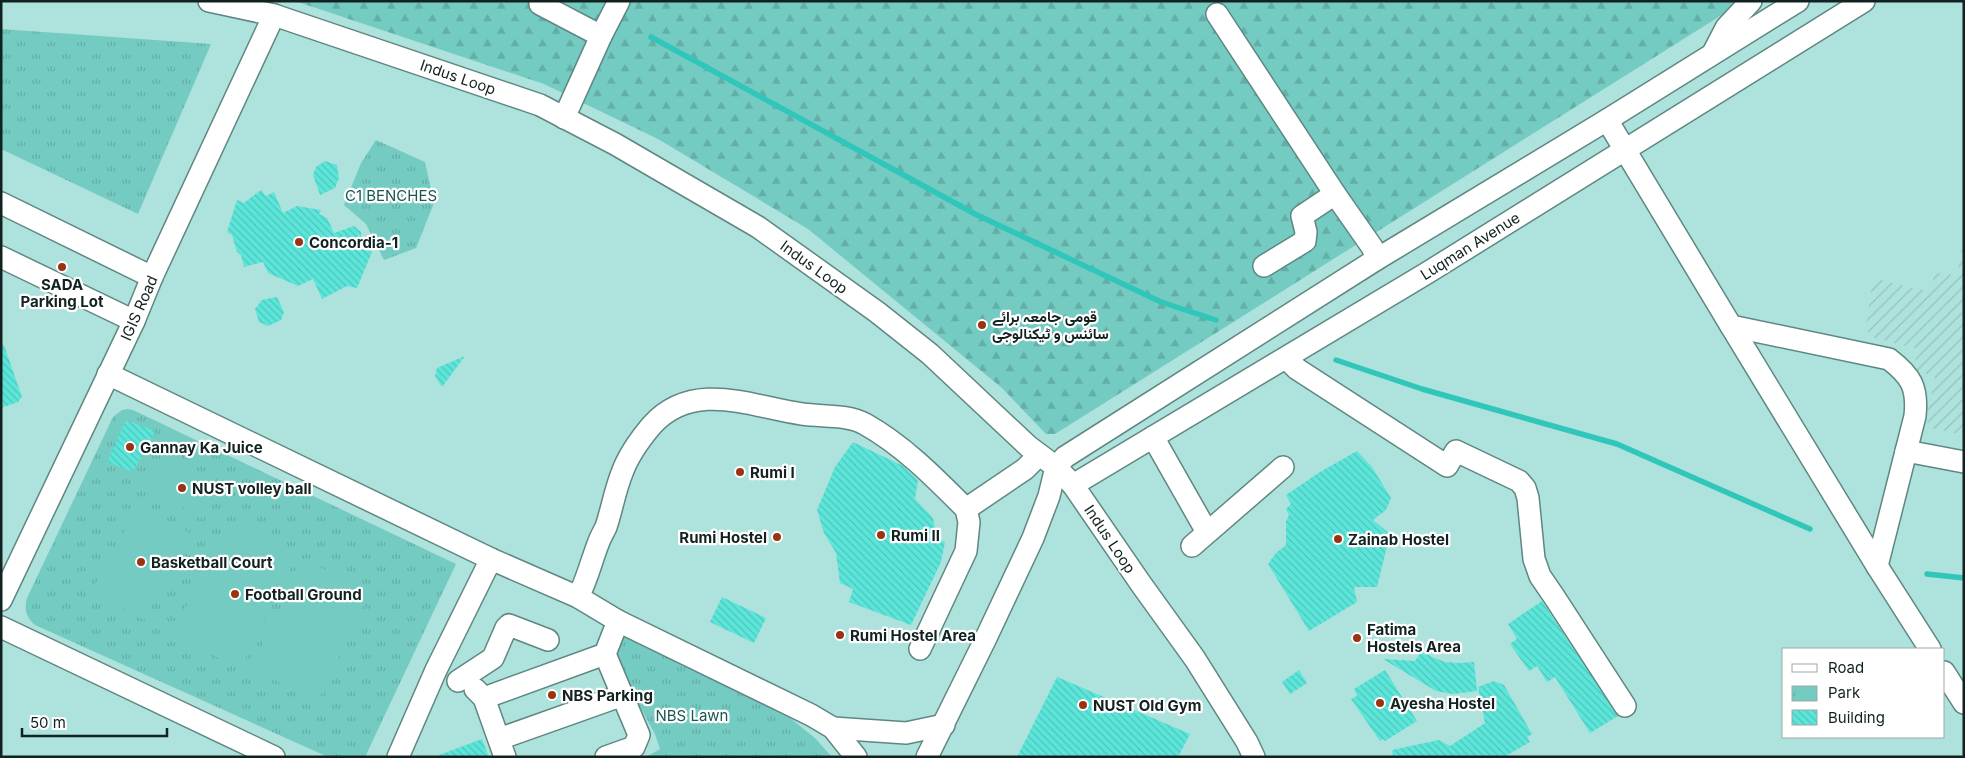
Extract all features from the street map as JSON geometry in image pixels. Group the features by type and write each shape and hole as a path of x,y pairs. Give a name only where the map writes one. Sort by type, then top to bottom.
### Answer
{"street":[{"name":"Indus Loop","path":"209,1 250,5 274,15 540,105 615,144 758,227 877,312 930,354 1039,455 1056,467 1073,485 1195,658 1247,742 1254,757"},
{"path":"564,118 619,1"},
{"path":"1712,55 1726,28 1752,1"},
{"path":"927,757 1033,538 1049,496 1056,467 1065,457 1377,259 1608,120 1798,1"},
{"name":"Luqman Avenue","path":"1073,485 1286,358 1625,151 1864,1"},
{"path":"540,4 601,36"},
{"path":"1217,14 1372,247 1377,259"},
{"name":"IGIS Road","path":"1,600 134,322 152,277 274,15"},
{"path":"1608,120 1877,566 1929,648"},
{"path":"1264,266 1305,240 1306,232 1302,216 1335,194"},
{"path":"1,203 152,277"},
{"path":"1,257 134,322"},
{"path":"1731,326 1889,359 1904,371 1913,384 1917,400 1915,416 1877,566"},
{"path":"1286,358 1297,368 1447,466 1456,451 1519,481 1525,488 1528,498 1534,559 1540,576 1625,706"},
{"path":"108,374 491,559 578,597 618,621 812,715 833,728 856,757"},
{"path":"578,597 605,528 622,472 634,450 651,426 661,416 686,403 707,399 733,399 791,412 821,417 837,416 863,423 894,442 966,510 969,522 966,551 920,649"},
{"path":"1154,437 1199,539 1283,467"},
{"path":"1906,451 1964,462"},
{"path":"966,510 1025,468 1039,455"},
{"path":"398,757 436,670 491,559"},
{"path":"606,757 634,747 638,741 637,729 605,654 618,621"},
{"path":"458,681 493,658 509,625 548,640"},
{"path":"1,627 274,757"},
{"path":"484,698 605,654"},
{"path":"436,670 479,691 484,698 502,748 623,695"},
{"path":"1945,674 1964,703"},
{"path":"833,728 906,733 944,725"}],"shaded area":[{"name":"قومی جامعہ برائے سائنس و ٹیکنالوجی","path":"1,1 1964,1 1964,757 1,757"},
{"path":"1964,236 1964,435 1931,428 1926,420 1935,377 1913,370 1918,349 1871,337 1866,327 1872,284 1881,280 1929,292 1935,273 1957,275"}],"green space":[{"path":"295,1 1744,1 1055,434 1046,434 1002,388 808,229 658,139 544,84"},
{"path":"1,29 211,44 138,214 1,149"},
{"name":"C1 BENCHES","path":"376,140 425,162 434,203 416,248 384,260 366,224 344,205 361,163"},
{"path":"128,409 456,564 365,757 328,757 35,625 30,619 26,613 27,598 113,417 122,410"},
{"name":"NUST volley ball","path":"165,460 216,490 201,519 149,486"},
{"name":"Basketball Court","path":"139,504 191,534 144,620 92,590"},
{"name":"Football Ground","path":"230,520 298,554 240,669 172,634"},
{"name":"Football Ground","path":"307,561 370,592 318,701 250,668"},
{"name":"NBS Lawn","path":"615,631 790,718 815,738 832,757 646,757 660,749 655,734 614,659"}],"building":[{"path":"325,161 337,165 339,178 335,188 320,195 313,175 316,167"},
{"name":"Concordia-1","path":"261,190 266,196 274,192 283,213 297,206 321,210 319,214 327,218 334,233 354,226 361,232 363,245 372,252 357,288 347,286 322,299 313,279 298,286 268,273 263,262 244,267 232,235 227,232 237,200 244,203"},
{"path":"277,297 284,312 281,320 268,326 259,322 255,309 262,300"},
{"path":"1,345 4,345 22,397 18,402 1,408"},
{"path":"465,356 442,387 435,376 437,368"},
{"name":"Gannay Ka Juice","path":"126,420 155,431 133,472 107,462"},
{"name":"Rumi II","path":"853,442 903,466 918,480 915,499 933,518 937,538 945,542 941,562 911,625 849,602 853,589 840,583 836,553 824,533 817,510 835,467"},
{"name":"Zainab Hostel","path":"1357,451 1372,467 1391,498 1386,510 1373,520 1390,534 1377,587 1354,587 1357,602 1309,631 1268,564 1276,553 1286,545 1286,521 1289,515 1286,509 1291,504 1286,495 1320,472"},
{"path":"722,597 766,618 754,643 710,622"},
{"path":"1542,601 1618,716 1590,733 1555,677 1547,682 1537,666 1529,671 1510,644 1517,639 1508,624"},
{"path":"1422,650 1432,657 1445,662 1474,662 1477,691 1453,694 1436,691 1383,659 1415,661"},
{"path":"1299,670 1307,683 1290,694 1282,682"},
{"path":"1385,670 1417,721 1385,741 1383,739 1380,741 1351,699 1357,696 1354,689"},
{"name":"NUST Old Gym","path":"1057,677 1190,734 1178,757 1017,757"},
{"path":"1494,681 1504,685 1532,734 1527,737 1530,742 1504,757 1393,757 1392,750 1439,740 1450,746 1485,723 1478,687"},
{"path":"482,739 489,757 440,757 439,755"}],"waterway":[{"path":"651,37 975,214 1161,302 1216,320"},
{"path":"1336,360 1422,389 1617,444 1810,529"},
{"path":"1927,574 1964,578"}],"place":[{"name":"Concordia-1","path":"299,242"},
{"name":"SADA Parking Lot","path":"62,267"},
{"name":"قومی جامعہ برائے سائنس و ٹیکنالوجی","path":"982,325"},
{"name":"Gannay Ka Juice","path":"130,447"},
{"name":"Rumi I","path":"740,472"},
{"name":"NUST volley ball","path":"182,488"},
{"name":"Rumi II","path":"881,535"},
{"name":"Rumi Hostel","path":"777,537"},
{"name":"Zainab Hostel","path":"1338,539"},
{"name":"Basketball Court","path":"141,562"},
{"name":"Football Ground","path":"235,594"},
{"name":"Rumi Hostel Area","path":"840,635"},
{"name":"Fatima Hostels Area","path":"1357,638"},
{"name":"NBS Parking","path":"552,695"},
{"name":"Ayesha Hostel","path":"1380,703"},
{"name":"NUST Old Gym","path":"1083,705"}]}
